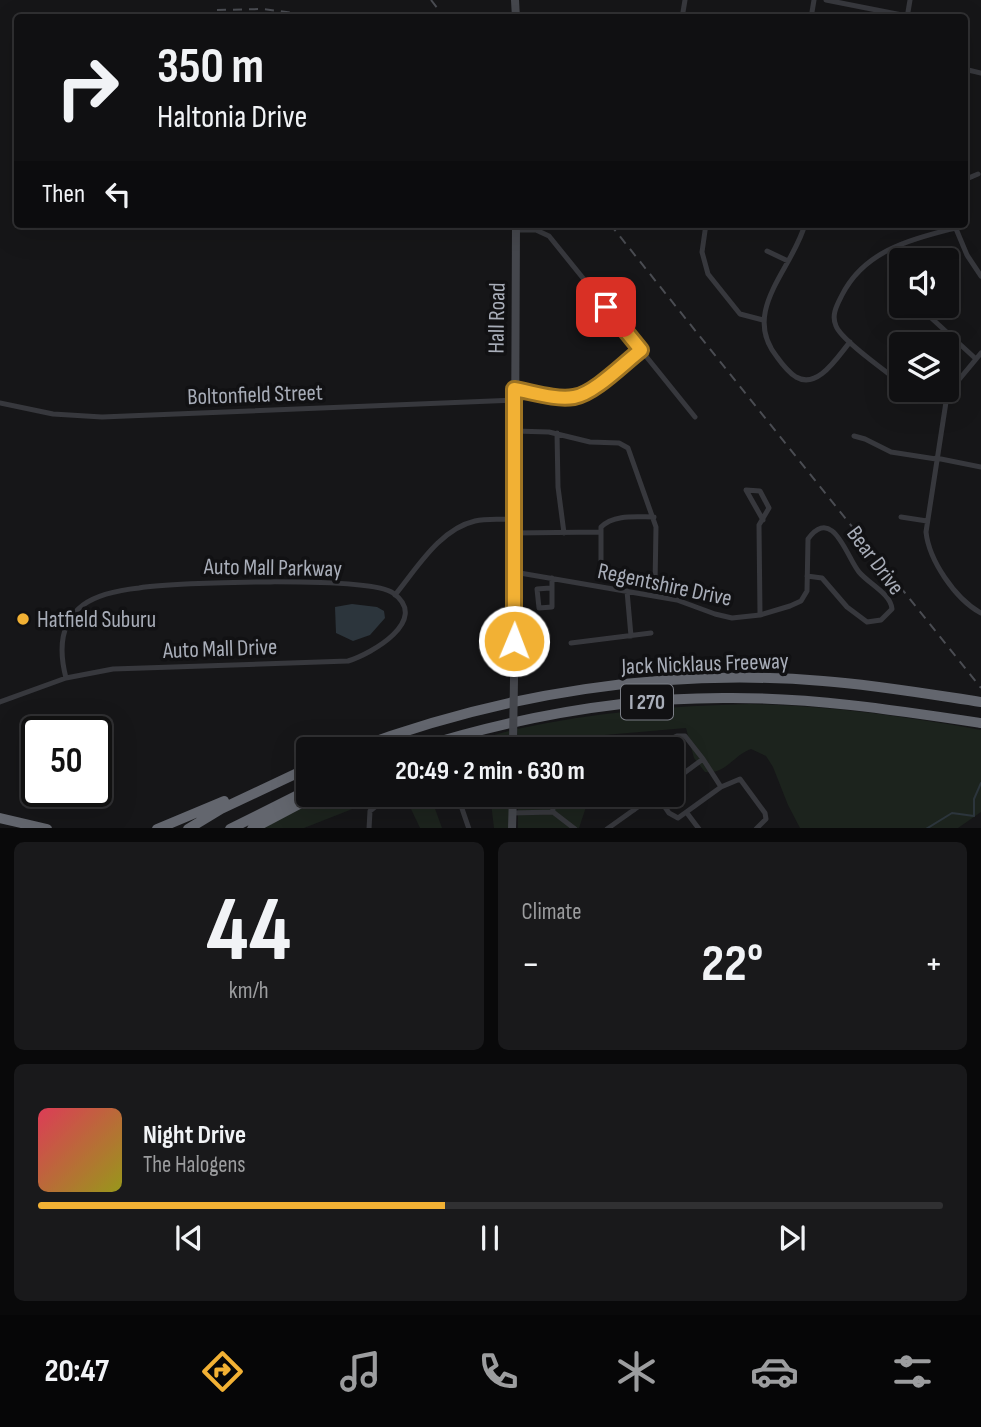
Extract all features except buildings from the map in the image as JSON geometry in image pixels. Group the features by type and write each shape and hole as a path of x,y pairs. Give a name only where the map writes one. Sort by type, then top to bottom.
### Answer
{"highway":[{"name":"Jack Nicklaus Freeway","path":"388,737 422,725 514,701 671,680 751,677 823,681 981,702"},
{"name":"Jack Nicklaus Freeway","path":"460,737 524,720 605,706 690,699 824,702 981,723"},
{"path":"157,828 296,773"},
{"path":"188,828 274,783"},
{"path":"230,828 296,796"},
{"path":"253,828 296,806"},
{"path":"0,818 47,828"}],"main road":[{"name":"Hall Road","path":"513,737 516,228"},
{"path":"512,807 512,828"}],"street":[{"path":"826,0 893,14"},
{"path":"968,178 978,174"},
{"path":"523,228 549,236 695,417"},
{"path":"705,228 702,252 708,274 740,314 763,320"},
{"path":"804,228 767,303 763,320 764,336 787,370 800,379 817,377 850,342"},
{"path":"889,373 836,329 834,314 857,271 872,260 913,239 949,228"},
{"path":"956,228 967,255 981,276"},
{"path":"767,251 788,261"},
{"path":"931,318 976,359"},
{"path":"514,389 578,397 641,350"},
{"path":"959,380 981,353"},
{"name":"Boltonfield Street","path":"0,403 53,414 102,417 514,400"},
{"path":"946,402 927,521 927,543 933,560 964,600 981,613"},
{"path":"513,431 557,433 590,442 625,445 656,528 655,585"},
{"path":"557,433 558,488 564,533"},
{"path":"854,436 891,452 981,467"},
{"path":"760,615 760,525 769,508 761,491 746,490 762,520"},
{"path":"601,577 600,532 605,523 621,517 653,517"},
{"path":"901,517 927,521"},
{"path":"395,594 437,544 457,528 479,520 514,519"},
{"name":"Regentshire Drive","path":"514,572 677,600 727,617 741,618 760,615 801,601 807,591 808,540 817,530 830,529"},
{"name":"Bear Drive","path":"807,576 822,578 846,607 862,620 877,622 890,613 890,600 859,572 837,535 830,529"},
{"path":"514,533 600,532"},
{"path":"551,588 552,578"},
{"name":"Auto Mall Parkway","path":"66,677 61,646 68,621 86,604 122,591 157,585 300,582 382,589 395,594"},
{"path":"627,591 631,636"},
{"name":"Auto Mall Drive","path":"0,702 66,677 113,669 348,661 373,651 399,630 404,611 395,594"},
{"path":"570,642 651,634"},
{"path":"677,737 681,735 689,739 721,787"},
{"path":"684,773 703,759"},
{"path":"666,807 678,818 721,787 743,780 765,813 766,820 756,828"},
{"path":"369,828 370,811 375,807"},
{"path":"462,807 470,828"},
{"path":"553,807 553,812"},
{"path":"607,828 638,807"},
{"path":"512,813 553,812 575,828"},
{"path":"687,813 699,828"}],"shaded area":[{"path":"352,604 377,607 384,611 385,618 370,635 353,641 336,633 335,607"},
{"path":"750,704 808,707 866,712 981,730 981,812 958,828 800,828 766,756 751,749 718,770 705,772 694,758 686,728 582,737 517,737 517,729 546,723 691,706"},
{"path":"509,731 509,737 487,737"},
{"path":"301,807 357,807 304,828 260,828"},
{"path":"434,807 442,828 420,828 411,809"},
{"path":"491,807 509,807 509,828 494,828"},
{"path":"518,807 586,807 579,828 518,828"}],"waterway":[{"path":"928,828 952,813 974,816 974,799 981,783"}],"railway":[{"path":"431,0 442,14"},
{"path":"217,10 263,9 302,14"},
{"path":"613,228 981,688"}],"place":[{"name":"Hatfield Suburu","path":"23,619"}],"route":[{"path":"514,641 514,389 578,397 641,350 606,307"}]}
